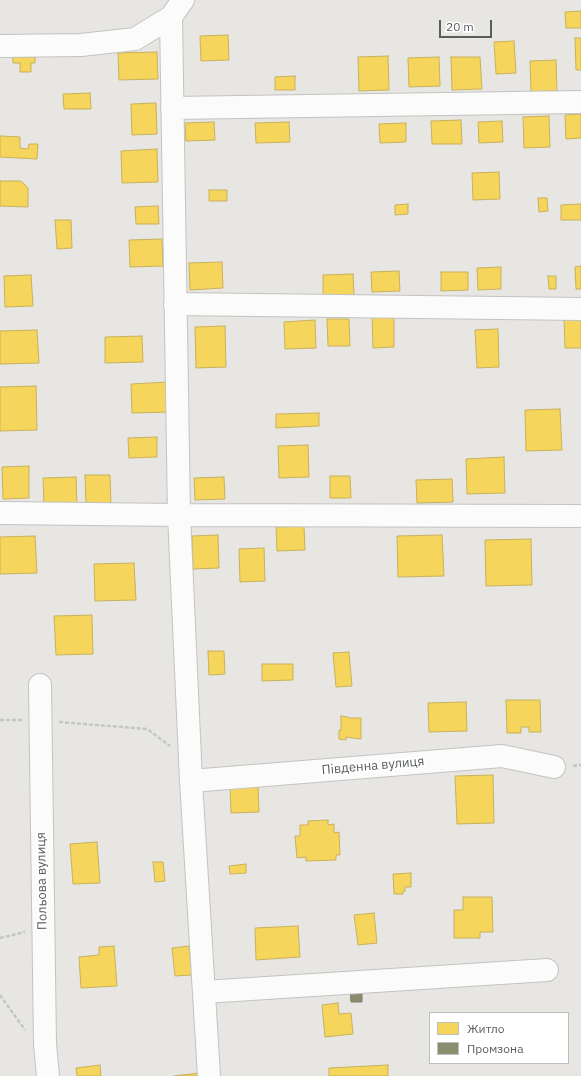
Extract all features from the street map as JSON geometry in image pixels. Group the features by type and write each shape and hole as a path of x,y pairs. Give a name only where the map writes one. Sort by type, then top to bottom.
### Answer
{"street":[{"path":"0,46 81,45 135,39 177,8"},
{"path":"177,8 172,108 179,516 191,771 209,1076"},
{"path":"172,108 581,102"},
{"path":"175,304 581,309"},
{"path":"0,513 179,516 581,516"},
{"name":"Польова вулиця","path":"40,685 45,1044 48,1076"},
{"name":"Південна вулиця","path":"191,771 502,756 554,768"},
{"path":"204,992 547,970"}],"path":[{"path":"0,720 40,720 147,729 191,771"},
{"path":"0,938 43,927"}],"building: Житло":[{"path":"581,11 581,28 566,28 565,12"},
{"path":"228,35 229,60 201,61 200,36"},
{"path":"575,38 581,38 581,70 576,70"},
{"path":"514,41 516,73 496,74 494,42"},
{"path":"12,49 35,49 35,63 31,63 31,72 20,72 20,63 13,63"},
{"path":"157,52 158,79 119,80 118,53"},
{"path":"388,56 389,90 359,91 358,57"},
{"path":"439,57 440,86 409,87 408,58"},
{"path":"451,57 480,57 482,89 452,90"},
{"path":"556,60 557,91 531,92 530,61"},
{"path":"295,76 295,90 275,90 275,77"},
{"path":"90,93 91,109 64,109 63,94"},
{"path":"156,103 157,134 132,135 131,104"},
{"path":"581,114 581,138 566,139 565,115"},
{"path":"549,116 550,147 524,148 523,117"},
{"path":"461,120 462,144 432,144 431,121"},
{"path":"502,121 503,142 479,143 478,122"},
{"path":"214,122 215,140 186,141 185,123"},
{"path":"289,122 290,142 256,143 255,123"},
{"path":"406,123 406,142 380,143 379,124"},
{"path":"0,136 20,137 20,148 28,149 29,144 38,144 37,159 0,157"},
{"path":"157,149 158,182 122,183 121,151"},
{"path":"499,172 500,199 473,200 472,173"},
{"path":"0,181 21,181 28,188 28,207 0,206"},
{"path":"209,190 227,190 227,201 209,201"},
{"path":"538,198 547,198 548,211 539,212"},
{"path":"408,204 408,214 395,215 395,205"},
{"path":"581,204 581,220 561,220 561,205"},
{"path":"158,206 159,224 136,224 135,207"},
{"path":"55,220 71,220 72,248 57,249"},
{"path":"162,239 163,266 130,267 129,240"},
{"path":"222,262 223,288 190,290 189,263"},
{"path":"581,266 581,289 576,289 575,267"},
{"path":"501,267 501,289 478,290 477,268"},
{"path":"399,271 400,291 372,292 371,272"},
{"path":"441,272 468,272 468,290 441,291"},
{"path":"353,274 354,295 323,295 323,275"},
{"path":"31,275 33,306 5,307 4,276"},
{"path":"548,276 556,276 556,289 549,289"},
{"path":"394,315 394,347 373,348 372,316"},
{"path":"564,318 581,318 581,348 565,348"},
{"path":"327,319 349,319 350,346 328,346"},
{"path":"315,320 316,348 285,349 284,322"},
{"path":"225,326 226,367 196,368 195,327"},
{"path":"498,329 499,367 477,368 475,330"},
{"path":"37,330 39,363 0,364 0,331"},
{"path":"142,336 143,362 105,363 105,337"},
{"path":"168,382 169,412 132,413 131,384"},
{"path":"36,386 37,430 0,431 0,387"},
{"path":"560,409 562,450 526,451 525,410"},
{"path":"319,413 319,426 276,428 276,414"},
{"path":"157,437 157,457 129,458 128,438"},
{"path":"308,445 309,477 279,478 278,446"},
{"path":"504,457 505,493 467,494 466,459"},
{"path":"29,466 29,498 3,499 2,467"},
{"path":"85,475 110,475 111,504 86,505"},
{"path":"330,476 350,476 351,498 330,498"},
{"path":"76,477 77,505 44,507 43,478"},
{"path":"224,477 225,499 195,500 194,478"},
{"path":"452,479 453,502 417,503 416,480"},
{"path":"304,526 305,550 277,551 276,527"},
{"path":"218,535 219,568 193,569 192,536"},
{"path":"442,535 444,576 398,577 397,536"},
{"path":"35,536 37,573 0,574 0,537"},
{"path":"531,539 532,585 486,586 485,540"},
{"path":"264,548 265,581 240,582 239,549"},
{"path":"134,563 136,600 95,601 94,564"},
{"path":"92,615 93,654 56,655 54,616"},
{"path":"208,651 224,651 225,674 209,675"},
{"path":"349,652 352,686 336,687 333,653"},
{"path":"262,664 293,664 293,680 262,681"},
{"path":"506,700 540,700 541,732 529,732 529,727 521,727 521,733 507,733"},
{"path":"466,702 467,731 429,732 428,703"},
{"path":"341,716 348,718 361,718 361,739 346,737 346,740 339,739 339,730 341,731"},
{"path":"493,775 494,823 457,824 455,776"},
{"path":"258,785 259,812 231,813 230,786"},
{"path":"328,820 328,825 334,824 334,833 339,832 340,855 336,855 336,860 306,861 306,857 297,858 295,836 300,836 300,825 308,825 308,821"},
{"path":"97,842 100,883 73,884 70,844"},
{"path":"153,862 163,862 165,881 155,882"},
{"path":"246,864 246,873 230,874 229,866"},
{"path":"411,873 411,887 405,887 403,894 394,894 393,874"},
{"path":"463,897 492,897 493,932 480,932 480,938 454,938 454,910 463,910"},
{"path":"374,913 377,943 358,945 354,915"},
{"path":"298,926 300,957 256,960 255,928"},
{"path":"114,946 117,986 81,988 79,957 99,955 99,947"},
{"path":"189,946 192,975 175,976 172,948"},
{"path":"338,1003 339,1014 351,1013 353,1034 325,1037 322,1005"},
{"path":"100,1065 101,1076 77,1076 76,1068"},
{"path":"388,1065 388,1076 329,1076 329,1068"},
{"path":"199,1073 199,1076 174,1076"}],"building: Промзона":[{"path":"350,989 362,989 362,1002 351,1002"}]}
